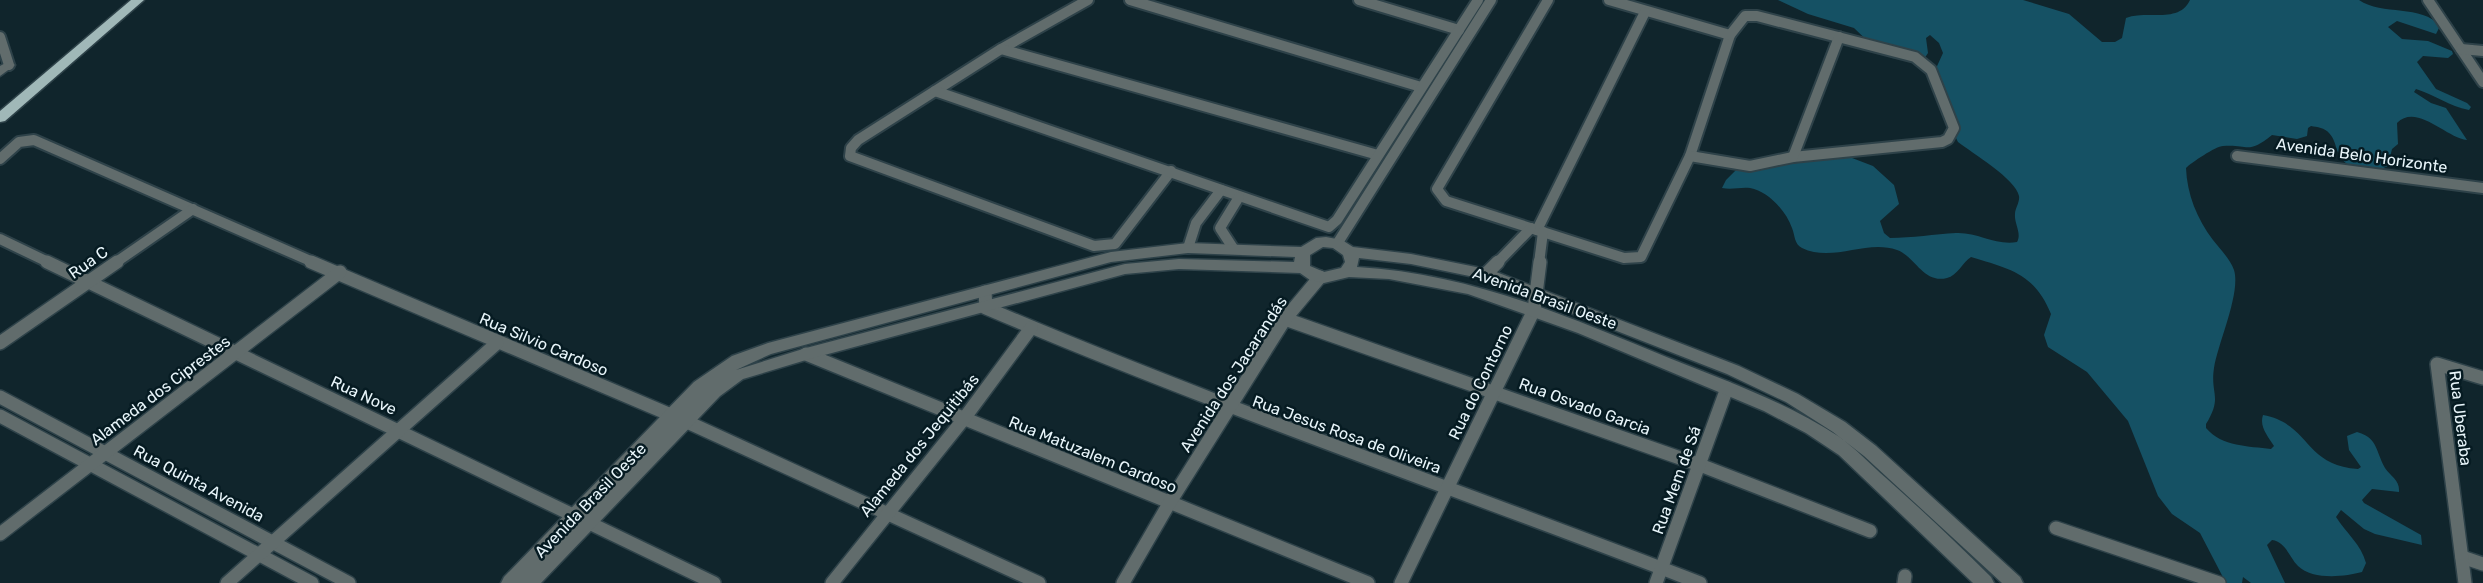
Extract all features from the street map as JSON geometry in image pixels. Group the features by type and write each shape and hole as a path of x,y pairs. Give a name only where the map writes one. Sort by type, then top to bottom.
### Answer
{"main road":[{"path":"0,118 138,0"}],"street":[{"path":"1088,0 1001,49 858,140 851,148 850,156 1094,246 1104,247 1115,244 1171,171"},
{"path":"1130,0 1421,87"},
{"path":"1359,0 1458,30"},
{"path":"935,91 1329,227 1337,220 1478,0"},
{"path":"1343,248 1491,0"},
{"path":"1548,0 1437,189 1446,201 1624,258 1641,257 1690,156 1730,35 1745,16 1757,16 1915,57 1931,70 1954,128 1948,139 1942,142 1793,157 1750,166 1690,156"},
{"path":"1609,0 1730,35"},
{"path":"2428,0 2483,82"},
{"path":"1486,274 1537,230 1645,12"},
{"path":"0,37 5,68"},
{"path":"1793,157 1839,37"},
{"path":"1001,49 1378,155"},
{"path":"2461,49 2483,51"},
{"name":"Rua Silvio Cardoso","path":"0,159 22,141 34,140 340,272 497,343 677,418 1039,583"},
{"name":"Avenida Belo Horizonte","path":"2237,156 2483,188"},
{"path":"1182,254 1196,223 1221,190"},
{"path":"1233,248 1220,228 1239,197"},
{"name":"Rua C","path":"0,342 194,208"},
{"name":"Rua do Contorno","path":"1401,583 1445,488 1534,310 1538,292 1537,230"},
{"name":"Rua Nove","path":"0,239 714,583"},
{"path":"677,418 721,370 748,356 826,333 1099,275 1182,254 1233,248 1303,260 1320,278 1335,278 1347,272 1352,262 1343,248 1313,244 1303,260"},
{"name":"Avenida Brasil Oeste","path":"1343,248 1486,274 1538,292 1733,370 1792,398 1839,427 1870,451 1947,533"},
{"path":"1182,254 1303,260"},
{"name":"Alameda dos Ciprestes","path":"0,534 340,272"},
{"name":"Avenida Brasil Oeste","path":"1347,272 1381,272 1438,280 1483,291 1727,387 1833,442 1947,533"},
{"name":"Avenida dos Jacarandás","path":"1123,583 1170,502 1285,320 1320,278"},
{"path":"677,418 728,381 806,354 986,300"},
{"name":"Rua Jesus Rosa de Oliveira","path":"986,300 1031,327 1230,408 1700,583"},
{"name":"Rua Osvado Garcia","path":"1285,320 1700,465 1870,531"},
{"name":"Alameda dos Jequitibás","path":"832,583 885,514 963,420 1031,327"},
{"path":"227,583 497,343"},
{"name":"Rua Matuzalem Cardoso","path":"806,354 963,420 1368,583"},
{"name":"Rua Uberaba","path":"2465,583 2437,364 2483,378"},
{"name":"Rua Mem de Sá","path":"1656,583 1727,387"},
{"name":"Rua Quinta Avenida","path":"0,397 349,583"},
{"name":"Rua Quinta Avenida","path":"0,416 88,465 260,553 312,583"},
{"name":"Avenida Brasil Oeste","path":"529,583 581,520 677,418"},
{"name":"Avenida Brasil Oeste","path":"510,583 581,520"},
{"path":"2056,528 2219,583"},
{"path":"1947,533 1985,583"},
{"path":"1947,533 2014,583"},
{"path":"2462,557 2483,564"}],"shaded area":[{"path":"1778,0 2023,0 2069,14 2102,42 2115,42 2122,38 2126,18 2178,12 2190,0 2359,0 2379,8 2413,12 2432,19 2440,26 2436,34 2397,21 2388,27 2402,39 2428,41 2452,51 2453,54 2448,58 2423,56 2417,62 2436,89 2467,103 2471,107 2469,110 2416,89 2414,92 2431,103 2446,108 2467,140 2422,119 2405,118 2397,123 2398,144 2392,149 2388,166 2366,171 2346,163 2329,133 2311,126 2308,128 2307,136 2297,139 2272,135 2252,147 2220,147 2186,168 2188,187 2198,215 2207,232 2230,262 2235,280 2232,305 2214,368 2214,407 2206,428 2212,434 2228,442 2271,449 2274,446 2263,427 2263,415 2279,420 2290,427 2316,453 2327,460 2340,466 2358,469 2361,467 2349,450 2347,436 2357,432 2370,438 2385,468 2397,482 2399,492 2372,489 2362,500 2421,535 2422,545 2375,534 2364,529 2341,510 2336,517 2364,556 2366,563 2362,572 2338,576 2311,574 2298,566 2281,544 2272,540 2267,545 2285,583 2251,583 2243,577 2242,583 2226,583 2200,533 2172,514 2158,496 2128,421 2087,372 2048,347 2044,335 2051,314 2037,289 2028,281 2009,269 1971,257 1954,275 1939,279 1925,273 1903,253 1885,247 1826,253 1814,252 1797,244 1785,215 1770,197 1750,188 1722,188 1726,180 1739,167 1815,149 1839,153 1873,166 1894,185 1899,204 1880,221 1884,233 1890,238 1964,233 2009,243 2017,242 2018,239 2015,214 2019,196 2016,189 2002,174 1958,142 1955,136 1933,75 1943,53 1939,43 1930,35 1926,38 1928,53 1924,59 1919,61 1892,58 1879,52 1854,28 1808,14"}]}
